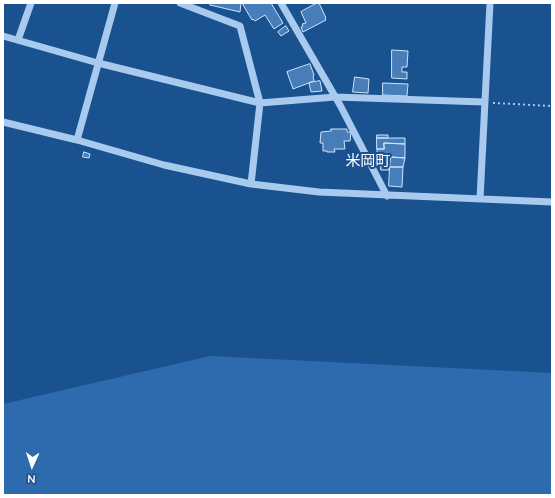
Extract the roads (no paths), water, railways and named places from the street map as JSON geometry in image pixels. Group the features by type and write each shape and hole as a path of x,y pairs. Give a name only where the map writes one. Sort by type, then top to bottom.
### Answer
{"street":[{"path":"18,40 31,3"},
{"path":"77,140 115,3"},
{"path":"180,3 240,26 260,103 252,184"},
{"path":"281,3 335,97 387,196"},
{"path":"480,199 490,3"},
{"path":"3,36 98,63 260,103 335,97 484,102"},
{"path":"3,122 77,140 164,165 252,184 319,192 552,202"}],"district":[{"name":"米岡町","path":"368,162"}]}
